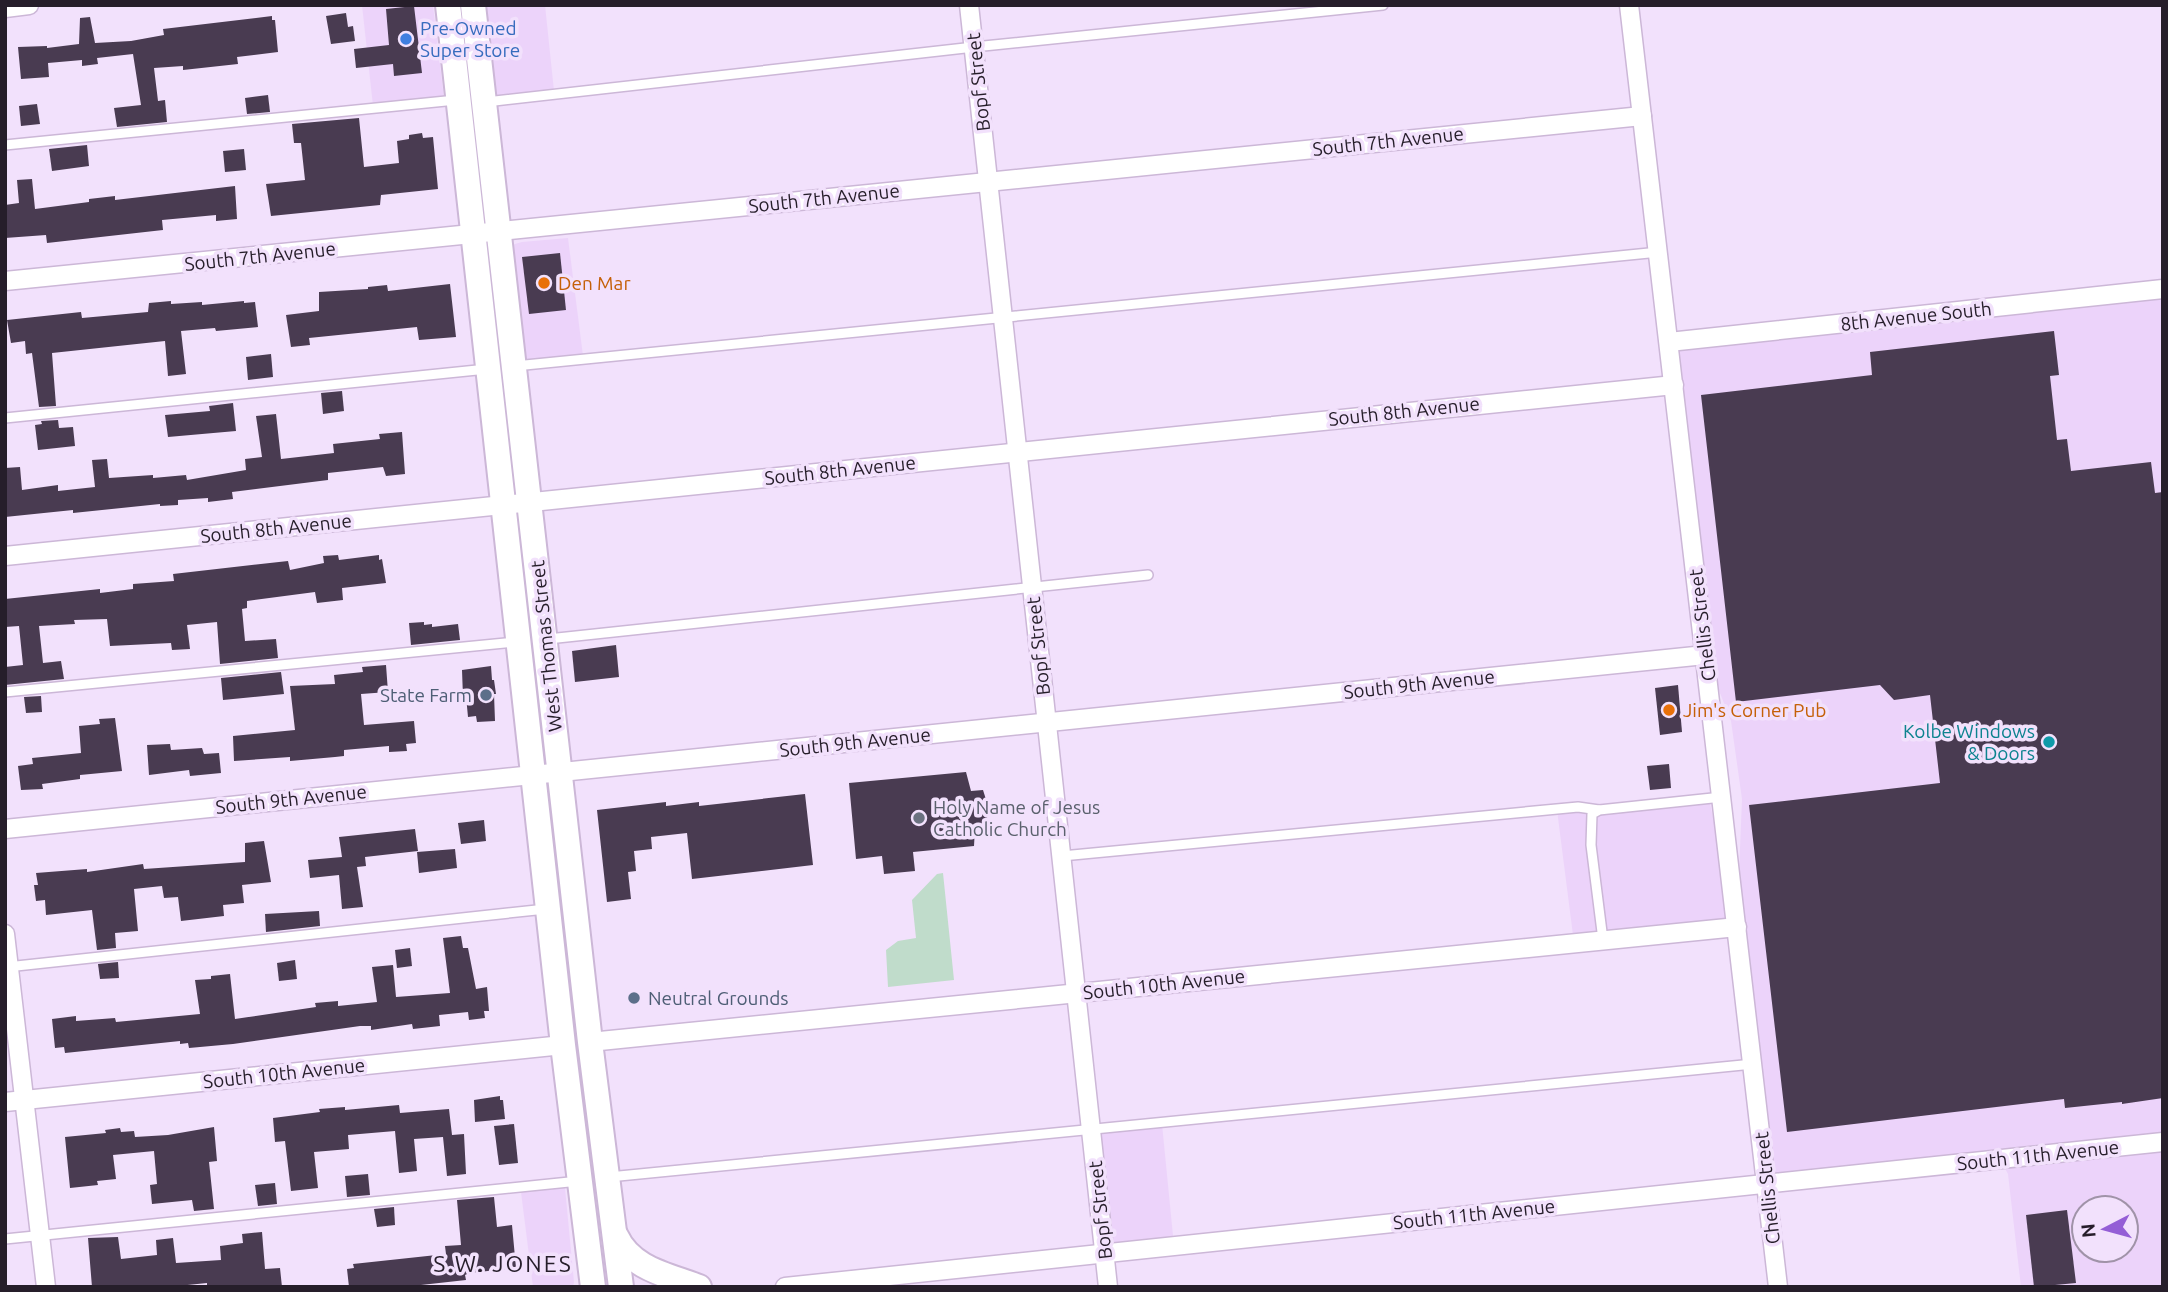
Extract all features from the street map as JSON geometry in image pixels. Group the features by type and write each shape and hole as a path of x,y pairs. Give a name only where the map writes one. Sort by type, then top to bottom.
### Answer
{"main road":[{"name":"West Thomas Street","path":"448,5 563,1045 593,1287"},
{"name":"West Thomas Street","path":"472,5 500,232 590,1042 621,1287"},
{"path":"615,1234 624,1253 639,1264 699,1287"}],"street":[{"path":"5,8 29,5"},
{"name":"Bopf Street","path":"969,5 1108,1287"},
{"name":"Chellis Street","path":"1629,5 1778,1287"},
{"name":"South 7th Avenue","path":"5,281 1642,116"},
{"name":"8th Avenue South","path":"1669,342 2163,289"},
{"name":"South 8th Avenue","path":"5,556 1674,385"},
{"name":"South 9th Avenue","path":"5,829 1705,655"},
{"name":"South 10th Avenue","path":"590,1042 1737,927"},
{"path":"5,934 46,1287"},
{"name":"South 10th Avenue","path":"5,1102 563,1045"},
{"name":"South 11th Avenue","path":"785,1287 2163,1143"}],"lane":[{"path":"485,102 974,47 1383,5"},
{"path":"5,145 459,99"},
{"path":"514,366 1659,252"},
{"path":"5,418 488,369"},
{"path":"546,639 1148,575"},
{"path":"5,692 519,641"},
{"path":"1062,856 1578,807 1599,810 1722,797"},
{"path":"1599,810 1592,814 1591,845 1603,940"},
{"path":"7,967 548,909"},
{"path":"608,1177 1753,1064"},
{"path":"5,1239 581,1181"}],"shaded area":[{"path":"362,5 433,5 444,98 373,106"},
{"path":"482,5 545,5 554,91 494,97"},
{"path":"568,238 583,356 523,362 510,248 522,242"},
{"name":"Kolbe Windows & Doors","path":"2163,289 2163,1287 2021,1287 2008,1174 2000,1159 1767,1184 1737,927 1574,943 1557,810 1708,795 1737,923 1742,799 1731,721 1705,655 1669,342"},
{"path":"1162,1124 1174,1246 1105,1253 1091,1131"},
{"path":"565,1188 573,1287 533,1287 521,1192"}],"green space":[{"path":"943,873 954,980 888,987 886,950 898,941 916,938 912,900 937,874"}],"building":[{"name":"Pre-Owned Super Store","path":"414,6 422,73 394,76 393,64 356,68 354,49 389,45 386,9"},
{"path":"346,13 348,27 353,26 355,41 331,44 326,16"},
{"path":"272,16 272,20 275,20 278,52 237,57 238,64 183,70 183,66 154,68 158,101 165,100 167,122 117,127 114,108 141,105 133,54 97,58 98,64 82,66 82,60 48,63 49,77 21,79 18,47 47,48 79,44 80,18 90,17 95,43 131,41 164,35 163,29"},
{"path":"268,95 270,112 247,114 245,98"},
{"path":"37,104 40,124 21,126 19,106"},
{"path":"359,118 364,167 399,163 397,141 409,139 409,135 422,133 423,138 433,137 438,189 381,195 380,205 271,216 266,184 305,180 301,143 294,143 292,124"},
{"path":"87,145 89,166 52,171 49,149"},
{"path":"244,149 246,170 225,172 223,151"},
{"path":"32,179 35,209 115,196 115,200 235,186 237,219 216,221 216,215 162,220 163,230 47,243 46,235 5,238 5,205 19,203 17,180"},
{"path":"560,253 566,310 529,314 522,257"},
{"path":"450,284 456,337 419,340 417,327 309,338 310,345 291,347 286,315 319,311 319,292 387,285 388,291"},
{"path":"171,301 171,304 202,302 202,305 255,302 258,327 181,331 186,374 168,376 165,341 52,353 56,406 39,407 32,353 26,354 25,341 11,343 7,320 81,312 82,318 148,312 149,303"},
{"name":"Kolbe Windows & Doors","path":"2054,331 2059,375 2050,376 2057,440 2067,439 2071,471 2151,462 2155,493 2163,492 2163,1098 2065,1108 2064,1099 1787,1132 1749,805 1940,783 1930,695 1894,700 1880,685 1736,702 1701,395 1872,375 1870,352"},
{"path":"271,354 273,377 248,380 246,357"},
{"path":"342,391 344,411 323,414 321,393"},
{"path":"233,403 236,431 168,437 165,415 210,411 209,406"},
{"path":"276,414 281,459 334,453 333,444 380,439 379,434 402,432 405,474 386,476 383,467 328,473 328,480 232,492 233,499 208,502 208,498 178,500 178,505 160,504 73,513 73,510 5,517 5,468 20,467 22,490 58,485 58,491 95,487 92,460 107,459 109,478 186,475 187,480 246,470 245,459 262,457 256,416"},
{"path":"58,420 59,428 73,427 75,446 38,450 35,425 42,424 41,421"},
{"path":"338,555 339,560 379,555 386,583 342,588 343,600 317,603 315,592 247,601 247,608 242,609 245,641 276,639 278,658 220,664 217,622 187,625 190,649 172,650 171,643 110,646 107,619 74,620 75,624 39,626 43,663 61,661 64,679 5,685 5,667 23,665 19,626 5,627 5,599 100,589 100,593 133,589 133,584 174,581 173,574 288,561 290,570 324,563 323,556"},
{"path":"424,622 424,625 432,624 432,627 458,624 460,640 411,645 409,623"},
{"path":"616,645 619,677 575,682 572,651"},
{"path":"386,665 388,692 361,694 364,725 414,721 416,743 406,744 407,751 389,752 389,746 344,750 344,756 335,757 290,761 290,757 234,761 233,736 295,730 290,686 335,684 334,675 363,672 362,667"},
{"path":"491,666 496,694 495,721 477,722 476,716 468,717 466,696 463,697 462,670"},
{"path":"281,672 284,694 223,700 221,678"},
{"name":"Jim's Corner Pub","path":"1678,685 1682,732 1660,735 1655,688"},
{"path":"41,696 42,712 26,713 24,697"},
{"path":"115,718 122,771 80,775 80,779 42,784 43,789 21,790 18,766 33,764 32,758 81,753 79,726 100,724 99,719"},
{"path":"170,744 171,750 202,748 204,754 219,753 221,773 190,776 189,770 149,775 147,745"},
{"path":"1669,764 1671,788 1650,790 1647,766"},
{"name":"Holy Name of Jesus Catholic Church","path":"966,772 971,791 983,790 989,809 985,827 975,828 974,846 913,852 915,871 884,874 882,856 856,859 849,783"},
{"path":"805,794 813,865 692,879 687,833 651,837 652,849 634,851 636,871 628,872 631,899 607,902 597,810 666,802 666,806 699,802 699,806"},
{"path":"484,820 486,841 461,844 458,823"},
{"path":"415,829 418,851 365,857 366,866 357,867 363,907 342,909 339,875 310,878 308,860 342,857 339,837"},
{"path":"264,841 271,882 242,885 244,903 223,905 224,916 181,921 178,897 164,898 162,886 134,889 138,931 115,933 116,948 97,950 92,910 46,915 45,900 36,901 36,873 87,869 87,872 143,864 144,869 245,862 245,843"},
{"path":"455,849 457,868 419,873 417,852"},
{"path":"319,911 320,926 266,932 265,914"},
{"path":"461,936 463,948 468,948 476,989 487,987 489,1011 484,1011 485,1018 469,1020 468,1012 439,1015 440,1026 413,1029 412,1024 371,1030 371,1026 360,1026 189,1048 188,1043 180,1044 180,1041 65,1053 64,1047 55,1048 52,1019 76,1016 76,1021 115,1018 116,1022 200,1014 195,980 211,979 211,976 230,974 235,1019 316,1007 315,1003 338,1001 338,1006 377,1002 372,967 393,965 396,997 450,993 443,938"},
{"path":"410,948 412,966 397,968 395,950"},
{"path":"295,960 297,979 279,981 277,963"},
{"path":"118,962 119,978 100,979 98,964"},
{"path":"500,1096 505,1119 475,1122 474,1100"},
{"path":"399,1105 400,1113 449,1109 452,1135 464,1134 466,1174 447,1176 443,1137 414,1139 417,1171 399,1173 395,1131 348,1135 349,1149 314,1152 318,1188 291,1191 285,1141 275,1142 273,1118 320,1112 319,1109 345,1107 345,1110"},
{"path":"514,1124 518,1163 499,1165 494,1126"},
{"path":"214,1127 217,1161 209,1162 214,1209 194,1211 192,1200 152,1204 150,1185 157,1184 154,1151 113,1155 116,1179 97,1181 98,1185 70,1188 65,1137 106,1133 105,1130 120,1128 121,1132 134,1131 135,1137 168,1135"},
{"path":"368,1174 370,1195 347,1197 345,1176"},
{"path":"275,1183 277,1204 258,1206 255,1185"},
{"path":"494,1197 497,1227 512,1225 516,1268 469,1273 465,1275 466,1280 403,1287 349,1287 347,1269 354,1268 353,1264 446,1254 445,1246 461,1245 457,1200"},
{"path":"394,1207 395,1225 377,1227 374,1209"},
{"path":"2067,1210 2070,1264 2074,1264 2076,1283 2034,1287 2026,1215"},
{"path":"262,1232 265,1269 280,1268 282,1287 207,1287 207,1283 168,1287 92,1287 88,1238 118,1237 121,1259 157,1255 156,1240 173,1238 176,1263 221,1260 220,1246 243,1243 242,1234"}],"place":[{"name":"Pre-Owned Super Store","path":"406,39"},
{"name":"Den Mar","path":"544,283"},
{"name":"State Farm","path":"486,695"},
{"name":"Jim's Corner Pub","path":"1669,710"},
{"name":"Kolbe Windows & Doors","path":"2049,742"},
{"name":"Holy Name of Jesus Catholic Church","path":"919,818"},
{"name":"Neutral Grounds","path":"634,998"}],"district":[{"name":"S.W. JONES","path":"503,1264"}]}
